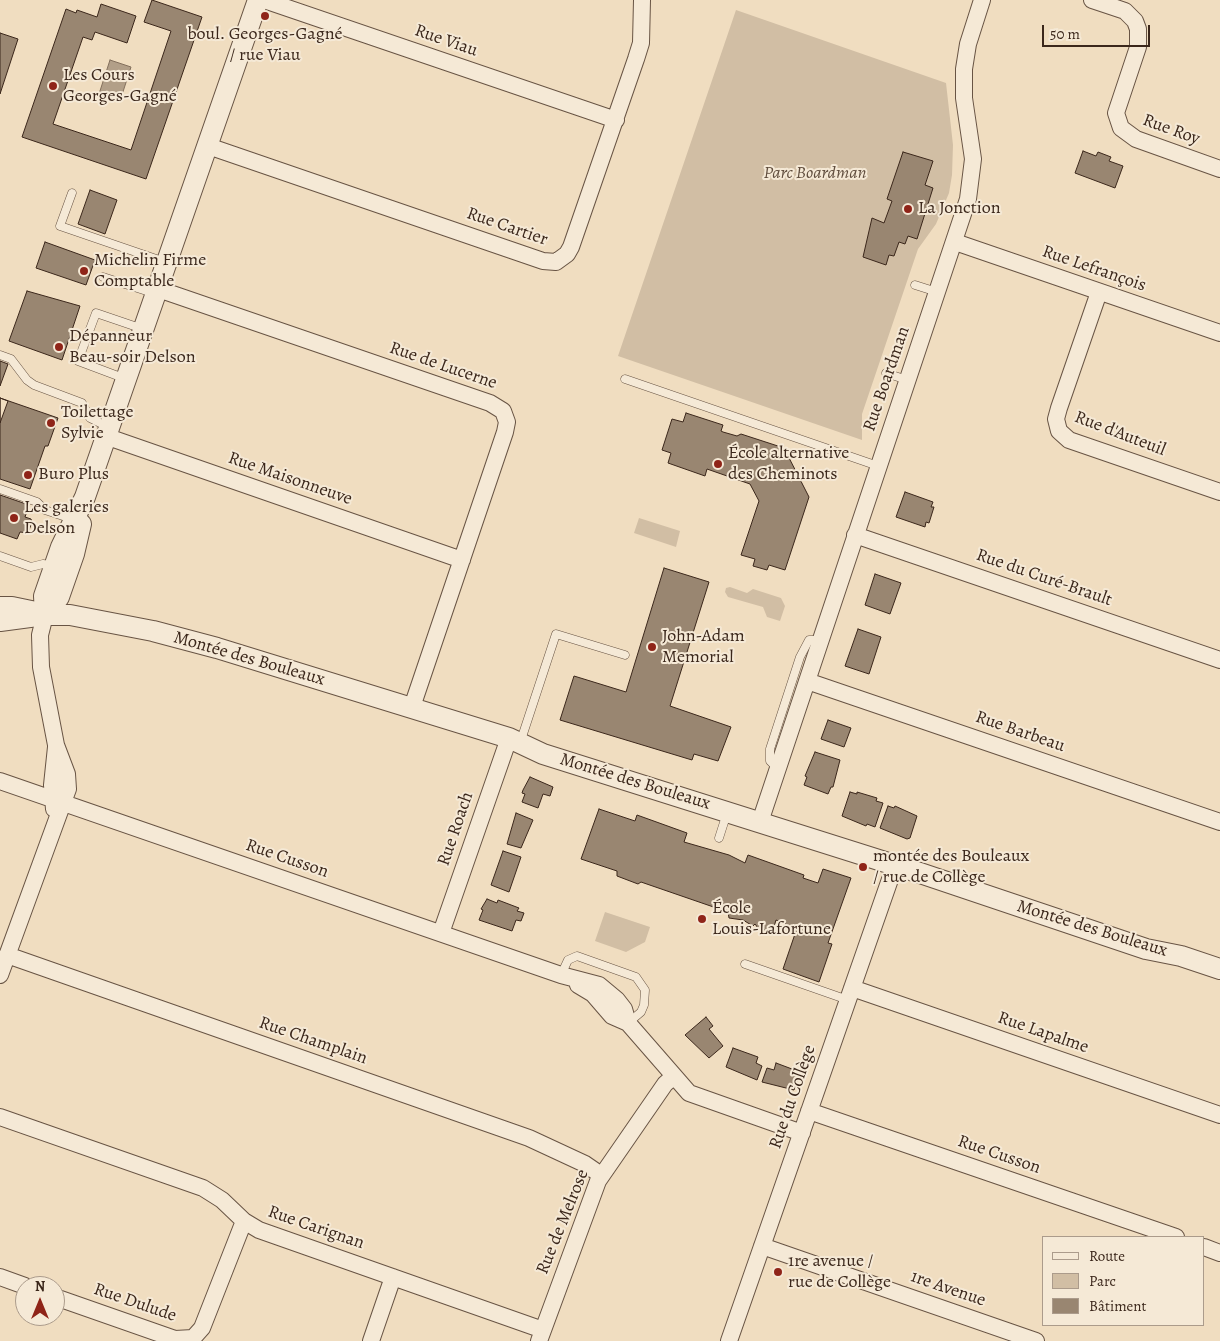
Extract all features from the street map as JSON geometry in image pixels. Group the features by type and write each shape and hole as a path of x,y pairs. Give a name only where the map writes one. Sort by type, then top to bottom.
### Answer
{"street":[{"path":"0,976 56,819 58,801 68,781 66,767 56,745 41,667 40,636 45,615 44,596 54,567 78,521 107,432 258,0"},
{"name":"Rue Viau","path":"264,0 616,120"},
{"name":"Rue Cartier","path":"208,146 550,262 562,259 571,248 639,50 642,0"},
{"name":"Rue Boardman","path":"760,822 968,199 972,170 972,147 963,83 965,56 982,0"},
{"name":"Rue Roy","path":"1092,0 1125,11 1135,21 1138,29 1138,47 1116,113 1121,128 1136,139 1220,168"},
{"name":"Rue Lefrançois","path":"955,242 1220,333"},
{"name":"Rue de Lucerne","path":"156,292 500,408 507,422 506,432 412,707"},
{"name":"Rue d'Auteuil","path":"1099,292 1059,408 1056,419 1059,431 1069,440 1220,492"},
{"name":"Rue Maisonneuve","path":"107,432 462,560"},
{"path":"45,615 60,597 74,554 78,521"},
{"name":"Rue du Curé-Brault","path":"855,535 1220,660"},
{"name":"Montée des Bouleaux","path":"0,607 12,607 45,615"},
{"name":"Montée des Bouleaux","path":"0,621 45,615 70,615 176,636 412,707 514,741 543,754 895,865 1146,949 1181,956 1220,969"},
{"name":"Rue Barbeau","path":"807,681 1220,822"},
{"name":"Rue Roach","path":"441,933 514,741"},
{"name":"Rue Cusson","path":"0,781 561,975 589,981 606,990 624,1009 628,1023 684,1089 696,1096 802,1133"},
{"name":"Rue du Collège","path":"729,1341 895,865"},
{"name":"Rue Champlain","path":"7,955 529,1138 585,1164 601,1175"},
{"name":"Rue Lapalme","path":"850,994 1220,1115"},
{"name":"Rue de Melrose","path":"541,1336 594,1188 601,1175 665,1084 673,1076"},
{"name":"Rue Cusson","path":"809,1111 1173,1236"},
{"name":"Rue Carignan","path":"0,1117 203,1188 222,1200 244,1221 259,1230 393,1277 541,1336"},
{"name":"Rue Dulude","path":"65,1300 175,1339 194,1338 202,1328 238,1232 244,1221"},
{"name":"1re Avenue","path":"762,1246 1036,1341"},
{"path":"1205,1247 1220,1252"},
{"path":"0,1277 15,1282"},
{"path":"371,1341 393,1277"}],"lane":[{"path":"72,193 60,226 167,262"},
{"path":"104,277 156,292"},
{"path":"916,285 938,292"},
{"path":"126,379 78,361 96,312 143,329"},
{"path":"0,356 11,359 27,380 34,385 82,403 90,418 107,432"},
{"path":"886,373 907,380"},
{"path":"625,379 878,466"},
{"path":"0,489 37,502 45,510 78,521"},
{"path":"0,556 31,567 43,564 54,567"},
{"path":"514,741 556,634 625,656"},
{"path":"777,769 772,764 770,749 800,657 809,640 820,640"},
{"path":"719,838 728,812"},
{"path":"561,975 568,960 577,956 636,977 645,990 644,1005 640,1012 628,1023"},
{"path":"745,964 850,994"}],"green space":[{"name":"Parc Boardman","path":"736,10 946,83 953,145 949,193 936,224 918,249 862,414 862,440 618,356"},
{"path":"639,518 680,531 676,547 634,533"},
{"path":"730,587 747,593 753,589 781,598 785,606 780,621 767,617 763,607 728,597 725,592 726,588"},
{"path":"605,912 650,927 645,942 626,952 595,941"}],"shaded area":[{"path":"110,60 131,67 120,101 99,94"}],"building":[{"name":"Les Cours Georges-Gagné","path":"152,0 202,17 146,179 22,137 66,9 76,13 77,10 97,17 101,4 136,16 127,43 95,32 92,40 83,37 53,124 131,150 171,31 144,22"},
{"path":"0,33 18,39 0,94"},
{"path":"1083,151 1096,156 1098,152 1111,157 1109,161 1123,166 1115,188 1075,173"},
{"name":"La Jonction","path":"903,152 933,161 925,185 933,188 917,239 908,236 905,244 899,242 894,256 889,255 886,265 863,257 872,218 884,223 892,201 887,199"},
{"path":"90,190 117,200 105,234 78,224"},
{"path":"45,242 95,260 86,285 36,268"},
{"path":"27,291 80,306 62,360 9,341"},
{"path":"0,361 8,364 0,386"},
{"path":"0,398 58,418 48,446 45,446 30,489 0,479"},
{"path":"0,398 8,401 0,423"},
{"path":"686,413 723,425 721,431 723,432 737,436 741,434 784,448 809,497 785,570 769,565 767,570 753,566 755,559 741,555 759,501 750,484 707,469 705,476 668,463 671,453 662,450 672,419 683,422"},
{"path":"905,492 933,502 931,507 934,507 929,523 926,522 925,527 896,517"},
{"name":"Les galeries Delson","path":"0,495 29,505 25,517 31,519 32,522 28,533 20,532 17,539 0,533"},
{"path":"664,568 709,582 670,706 731,727 718,761 694,754 692,760 560,720 574,676 626,692"},
{"path":"875,574 901,583 890,614 865,605"},
{"path":"858,629 881,637 869,674 845,666"},
{"path":"828,720 851,728 844,747 821,739"},
{"path":"815,752 840,760 833,787 831,787 828,794 804,785 807,777 805,776"},
{"path":"530,777 553,787 550,796 543,794 538,808 522,802 525,794 522,793"},
{"path":"850,792 857,794 857,792 877,798 876,801 883,803 875,827 867,824 866,826 842,816"},
{"path":"888,806 894,808 895,806 917,816 910,838 907,839 880,828"},
{"path":"599,809 635,821 637,815 687,833 684,842 729,855 745,863 748,855 804,875 803,878 818,883 823,869 851,878 828,943 832,944 819,982 783,969 796,931 787,928 786,924 776,920 773,930 768,931 758,928 755,924 753,926 743,920 729,918 728,912 641,882 638,884 617,876 617,871 581,859"},
{"path":"516,813 533,820 521,848 507,844"},
{"path":"503,851 521,857 509,892 491,885"},
{"path":"487,899 497,903 498,900 519,908 517,911 524,913 521,921 516,920 512,931 479,920 483,910 481,909"},
{"path":"706,1017 713,1026 709,1029 723,1046 709,1058 685,1035"},
{"path":"733,1048 758,1057 756,1063 762,1066 757,1080 726,1067"},
{"path":"776,1063 800,1072 794,1090 762,1082 767,1068 774,1070"}],"place":[{"name":"boul. Georges-Gagné / rue Viau","path":"265,16"},
{"name":"Les Cours Georges-Gagné","path":"53,86"},
{"name":"La Jonction","path":"908,209"},
{"name":"Michelin Firme Comptable","path":"84,271"},
{"name":"Dépanneur Beau-soir Delson","path":"59,347"},
{"name":"Toilettage Sylvie","path":"51,423"},
{"name":"École alternative des Cheminots","path":"718,464"},
{"name":"Buro Plus","path":"28,475"},
{"name":"Les galeries Delson","path":"14,518"},
{"name":"John-Adam Memorial","path":"652,647"},
{"name":"montée des Bouleaux / rue de Collège","path":"863,867"},
{"name":"École Louis-Lafortune","path":"702,919"},
{"name":"1re avenue / rue de Collège","path":"778,1272"}]}
